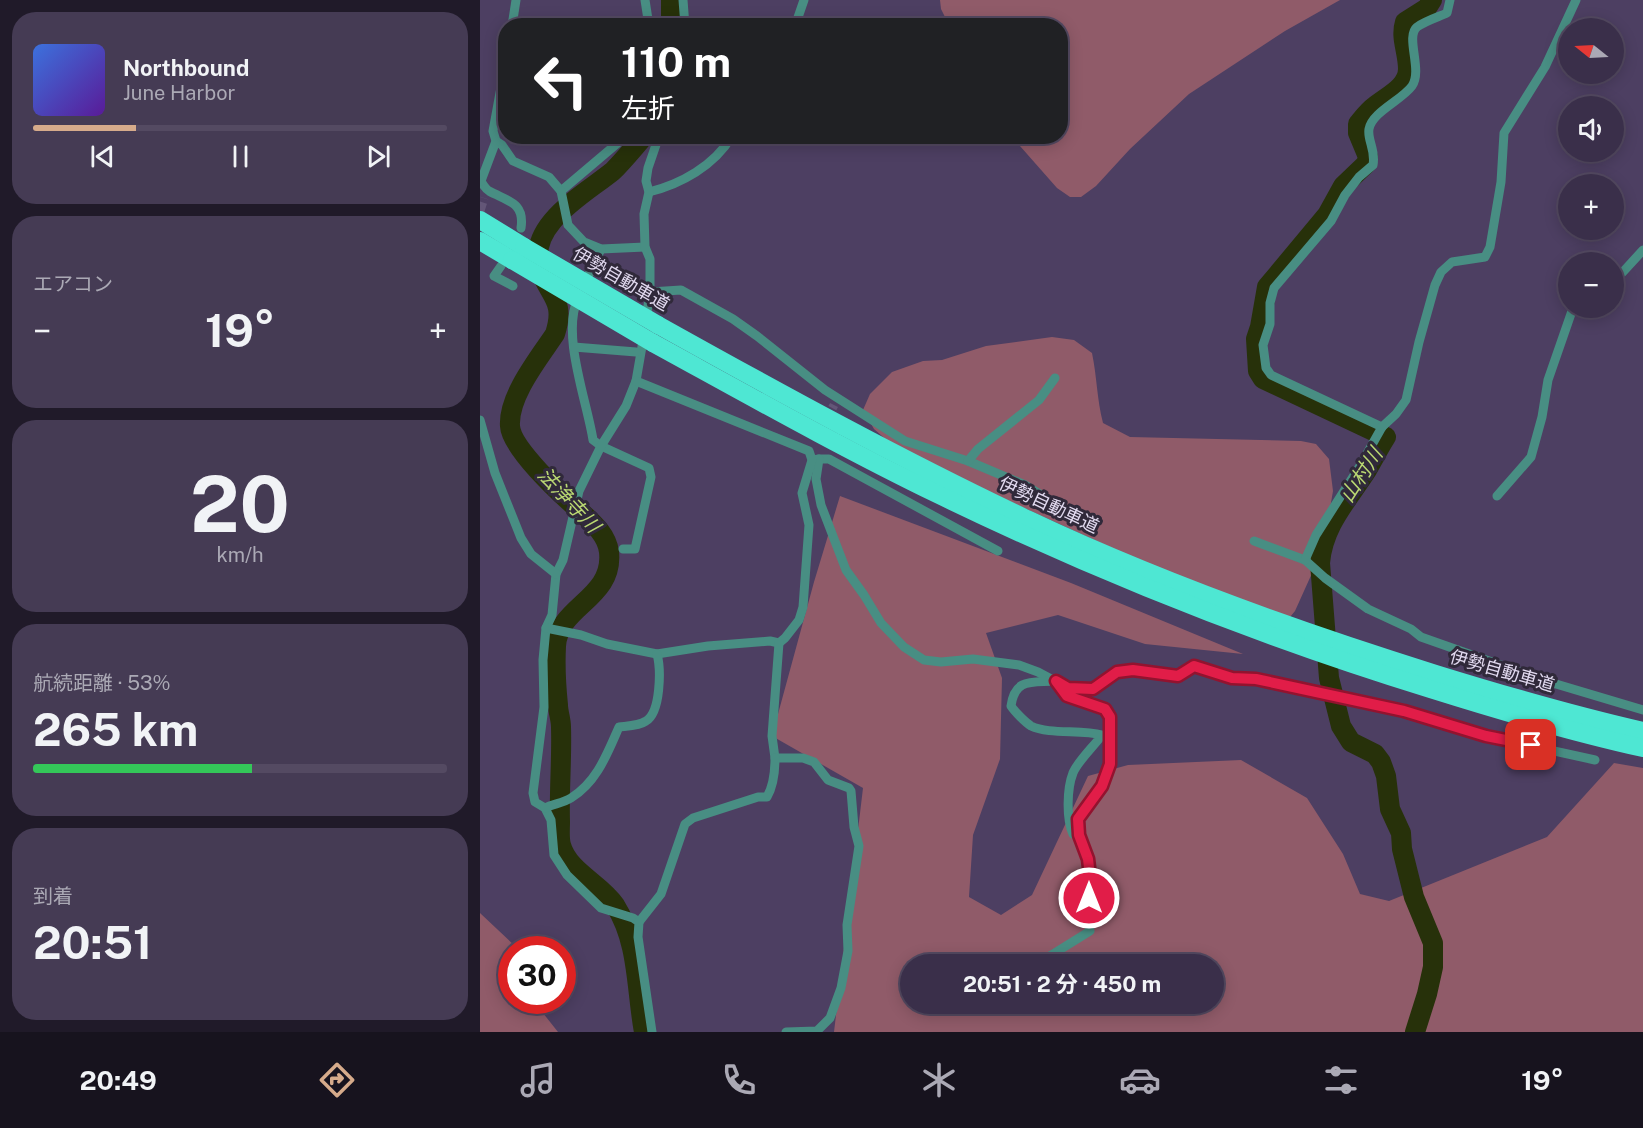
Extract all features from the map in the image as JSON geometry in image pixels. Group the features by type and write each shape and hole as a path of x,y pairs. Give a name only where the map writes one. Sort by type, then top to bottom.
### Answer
{"highway":[{"name":"伊勢自動車道","path":"480,220 512,258"},
{"name":"伊勢自動車道","path":"480,241 656,334 1031,521 1186,587 1377,656 1500,693 1643,731"},
{"name":"伊勢自動車道","path":"656,334 855,453 1031,539 1158,593 1284,641 1372,671 1495,709 1643,748"}],"street":[{"path":"513,18 516,0"},
{"path":"645,0 648,18"},
{"path":"683,0 684,18"},
{"path":"798,18 804,0"},
{"path":"1382,427 1271,375 1266,368 1263,345 1270,324 1270,303 1274,288 1331,221 1345,195 1359,177 1373,165 1375,154 1368,130 1372,122 1413,85 1416,66 1413,34 1417,28 1447,13 1450,0"},
{"path":"1305,560 1316,535 1382,427 1396,414 1406,400 1435,285 1442,272 1452,262 1485,257 1490,247 1501,182 1504,133 1540,75 1576,0"},
{"path":"498,104 493,131 496,141 481,181 485,194 513,202 519,209 522,218 521,228"},
{"path":"500,144 513,160 549,177 561,191 568,225 584,242 601,249 645,248"},
{"path":"561,191 617,144"},
{"path":"639,922 601,908 567,875 554,855 550,820 544,808 535,802 533,793 543,718 543,660 546,628 552,615 556,574 563,560 579,491 600,446 626,406 636,381 650,292 650,259 645,248 644,214 649,192 646,181 656,144"},
{"path":"649,192 674,184 699,171 727,144"},
{"path":"601,249 574,308 574,347 577,373 588,411 593,441 649,468 651,477 635,549 623,549"},
{"path":"1624,269 1643,250"},
{"path":"512,258 494,276 513,286"},
{"path":"650,292 681,290 758,336 835,401 905,441 968,461 1025,485 1053,502"},
{"path":"1497,496 1531,457 1542,417 1548,380 1569,318"},
{"path":"574,347 636,352"},
{"path":"968,461 978,449 1039,400 1055,378"},
{"path":"636,381 809,451 815,460 821,505 846,570 881,623 903,648 924,660 941,662 973,660 1019,665 1068,688 1093,689 1117,672 1133,670 1178,676 1194,666 1232,678 1256,679 1404,711 1486,736 1595,760"},
{"path":"480,420 495,473 517,530 531,554 556,574"},
{"path":"815,460 829,459 998,550"},
{"path":"546,628 657,654 708,646 770,641 779,643 786,638 799,620 803,607 809,525 802,492 815,460"},
{"path":"1254,542 1305,560 1368,609 1411,629 1421,637 1546,681 1643,710"},
{"path":"652,1032 638,937 639,922 661,894 685,824 693,818 767,796 771,790 775,770 772,736 779,643"},
{"path":"544,808 569,799 589,785 605,759 619,727 640,724 648,720 660,687 657,654"},
{"path":"1056,681 1026,683 1018,687 1012,696 1011,706 1032,726 1106,735"},
{"path":"1054,954 1090,932 1088,919 1090,876 1088,859 1079,835 1078,819 1102,786 1110,764 1106,735 1110,717 1105,709 1067,696 1056,681"},
{"path":"1079,835 1073,834 1069,826 1068,809 1073,772 1106,735"},
{"path":"775,758 803,758 814,762 828,780 849,788 859,846 847,925 848,951 841,988 830,1018 817,1031 786,1032"}],"shaded area":[{"path":"940,0 1340,0 1285,31 1189,94 1130,149 1096,186 1081,197 1070,197 1057,188 1018,144 1068,144 1068,18 946,18"},
{"path":"1052,337 1074,340 1092,353 1103,423 1130,437 1301,441 1316,444 1329,459 1333,491 1327,526 1313,571 1295,611 1275,635 1134,558 899,451 874,429 863,410 870,394 892,372 923,361 942,360 986,346"},
{"path":"840,496 1071,583 1243,654 1145,644 1058,615 986,633 1002,678 1000,759 973,835 969,897 1001,915 1032,895 1088,776 1128,765 1241,760 1307,798 1343,854 1360,894 1389,901 1547,837 1614,763 1643,768 1643,1032 834,1032 863,788 772,736"},
{"path":"480,913 504,936 498,936 498,1014 544,1014 558,1032 480,1032"}],"waterway":[{"name":"法浄寺川","path":"671,0 671,18"},
{"name":"山村川","path":"1415,1032 1433,967 1433,943 1414,897 1402,849 1401,833 1390,809 1386,776 1381,762 1375,754 1351,742 1341,726 1329,678 1320,563 1331,525 1386,437 1263,379 1258,371 1256,339 1267,287 1327,215 1343,186 1366,164 1368,157 1358,133 1358,124 1370,110 1405,81 1408,69 1403,34 1405,22 1427,8 1432,0"},
{"name":"法浄寺川","path":"637,144 613,171 561,212 542,238 538,253 540,269 555,299 559,313 558,323 555,334 519,390 511,414 510,426 528,459 595,525 608,546 608,568 603,581 566,621 559,632 556,646 556,683 561,727 560,839 570,862 609,897 623,920 636,967 644,1032"}],"tunnel":[{"path":"480,211 484,198"},
{"path":"826,420 834,405"}],"route":[{"path":"1089,898 1088,859 1079,835 1078,819 1102,786 1110,764 1110,717 1105,709 1067,696 1056,681 1068,688 1093,689 1117,672 1133,670 1178,676 1194,666 1232,678 1256,679 1404,711 1486,736 1531,745"}]}
